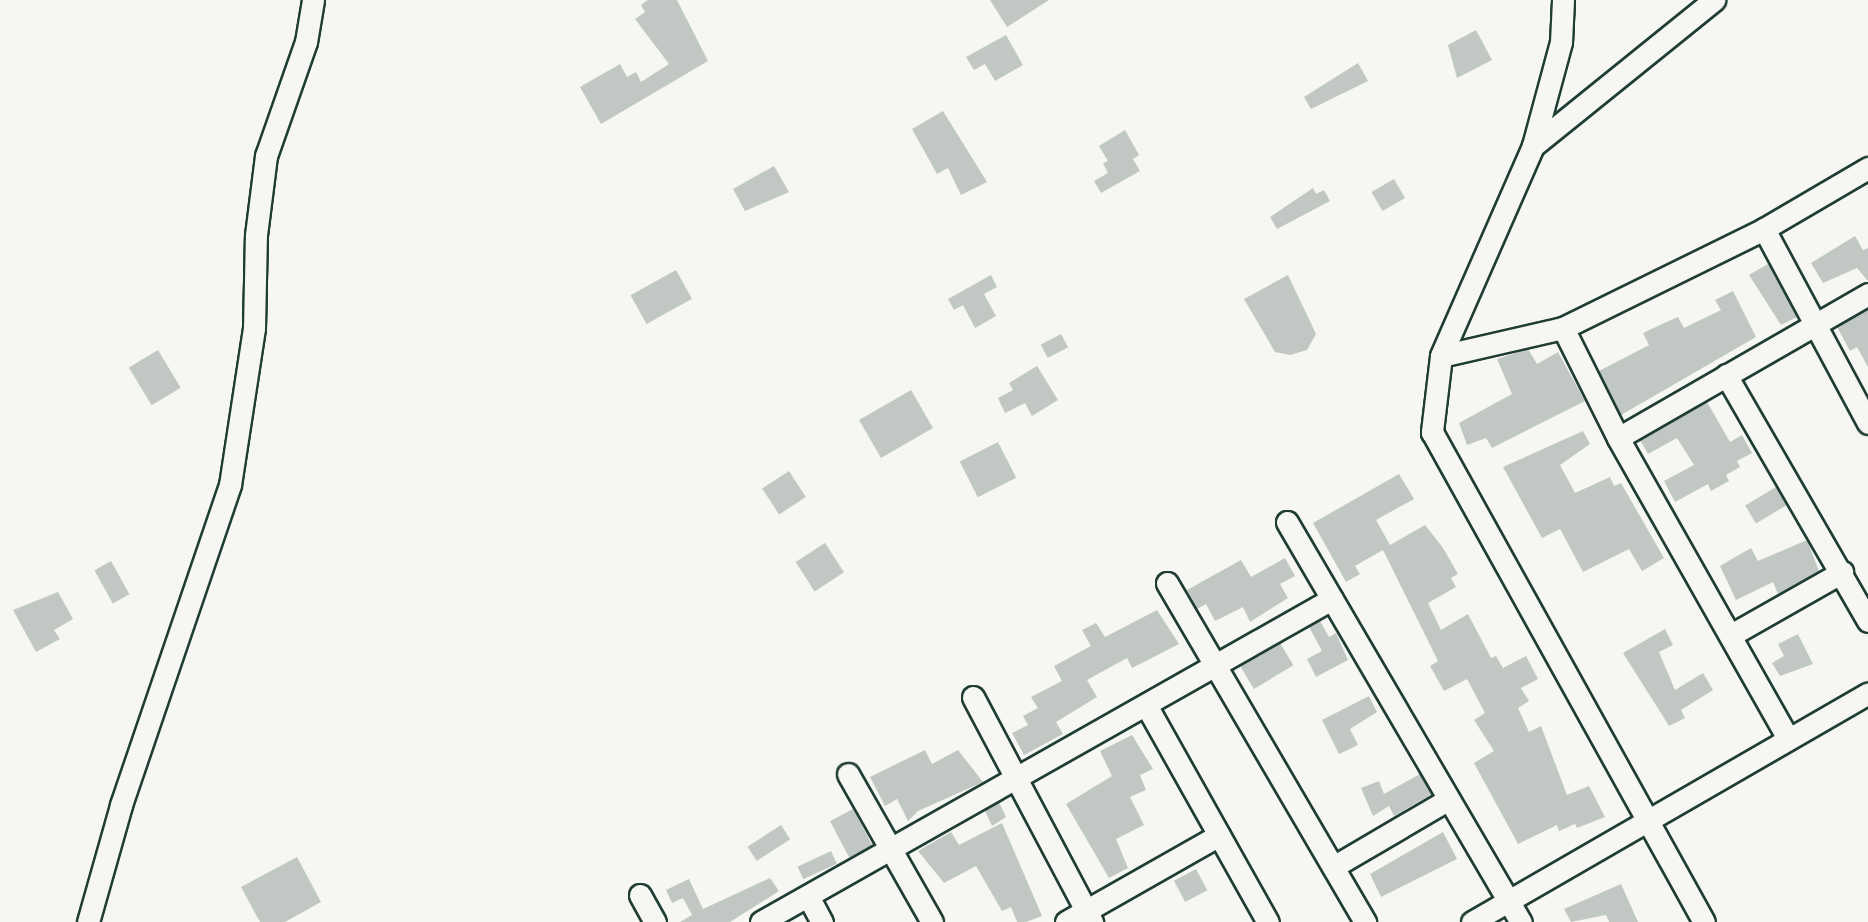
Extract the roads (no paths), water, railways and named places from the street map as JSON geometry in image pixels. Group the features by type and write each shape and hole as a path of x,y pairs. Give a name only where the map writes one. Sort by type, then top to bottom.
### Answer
{"street":[{"path":"88,922 121,806 230,485 254,328 256,235 266,156 306,42 313,0"},
{"path":"1563,0 1561,42 1533,146 1441,356 1432,432 1704,922"},
{"path":"1533,146 1714,0"},
{"path":"1441,356 1563,328 1764,228 1868,168"},
{"path":"1764,228 1816,321 1868,423"},
{"path":"1618,438 1816,321 1868,294"},
{"path":"1563,328 1618,438 1787,737"},
{"path":"1726,375 1842,572 1868,621"},
{"path":"1287,522 1521,922"},
{"path":"1731,635 1842,572"},
{"path":"1167,583 1365,922"},
{"path":"761,922 1332,599"},
{"path":"1472,922 1787,737 1868,693"},
{"path":"973,697 1018,778 1089,916"},
{"path":"1146,705 1268,922"},
{"path":"848,774 932,922"},
{"path":"1333,867 1449,799"},
{"path":"1066,922 1089,916 1219,835"},
{"path":"640,895 655,922"},
{"path":"808,896 822,922"}]}
